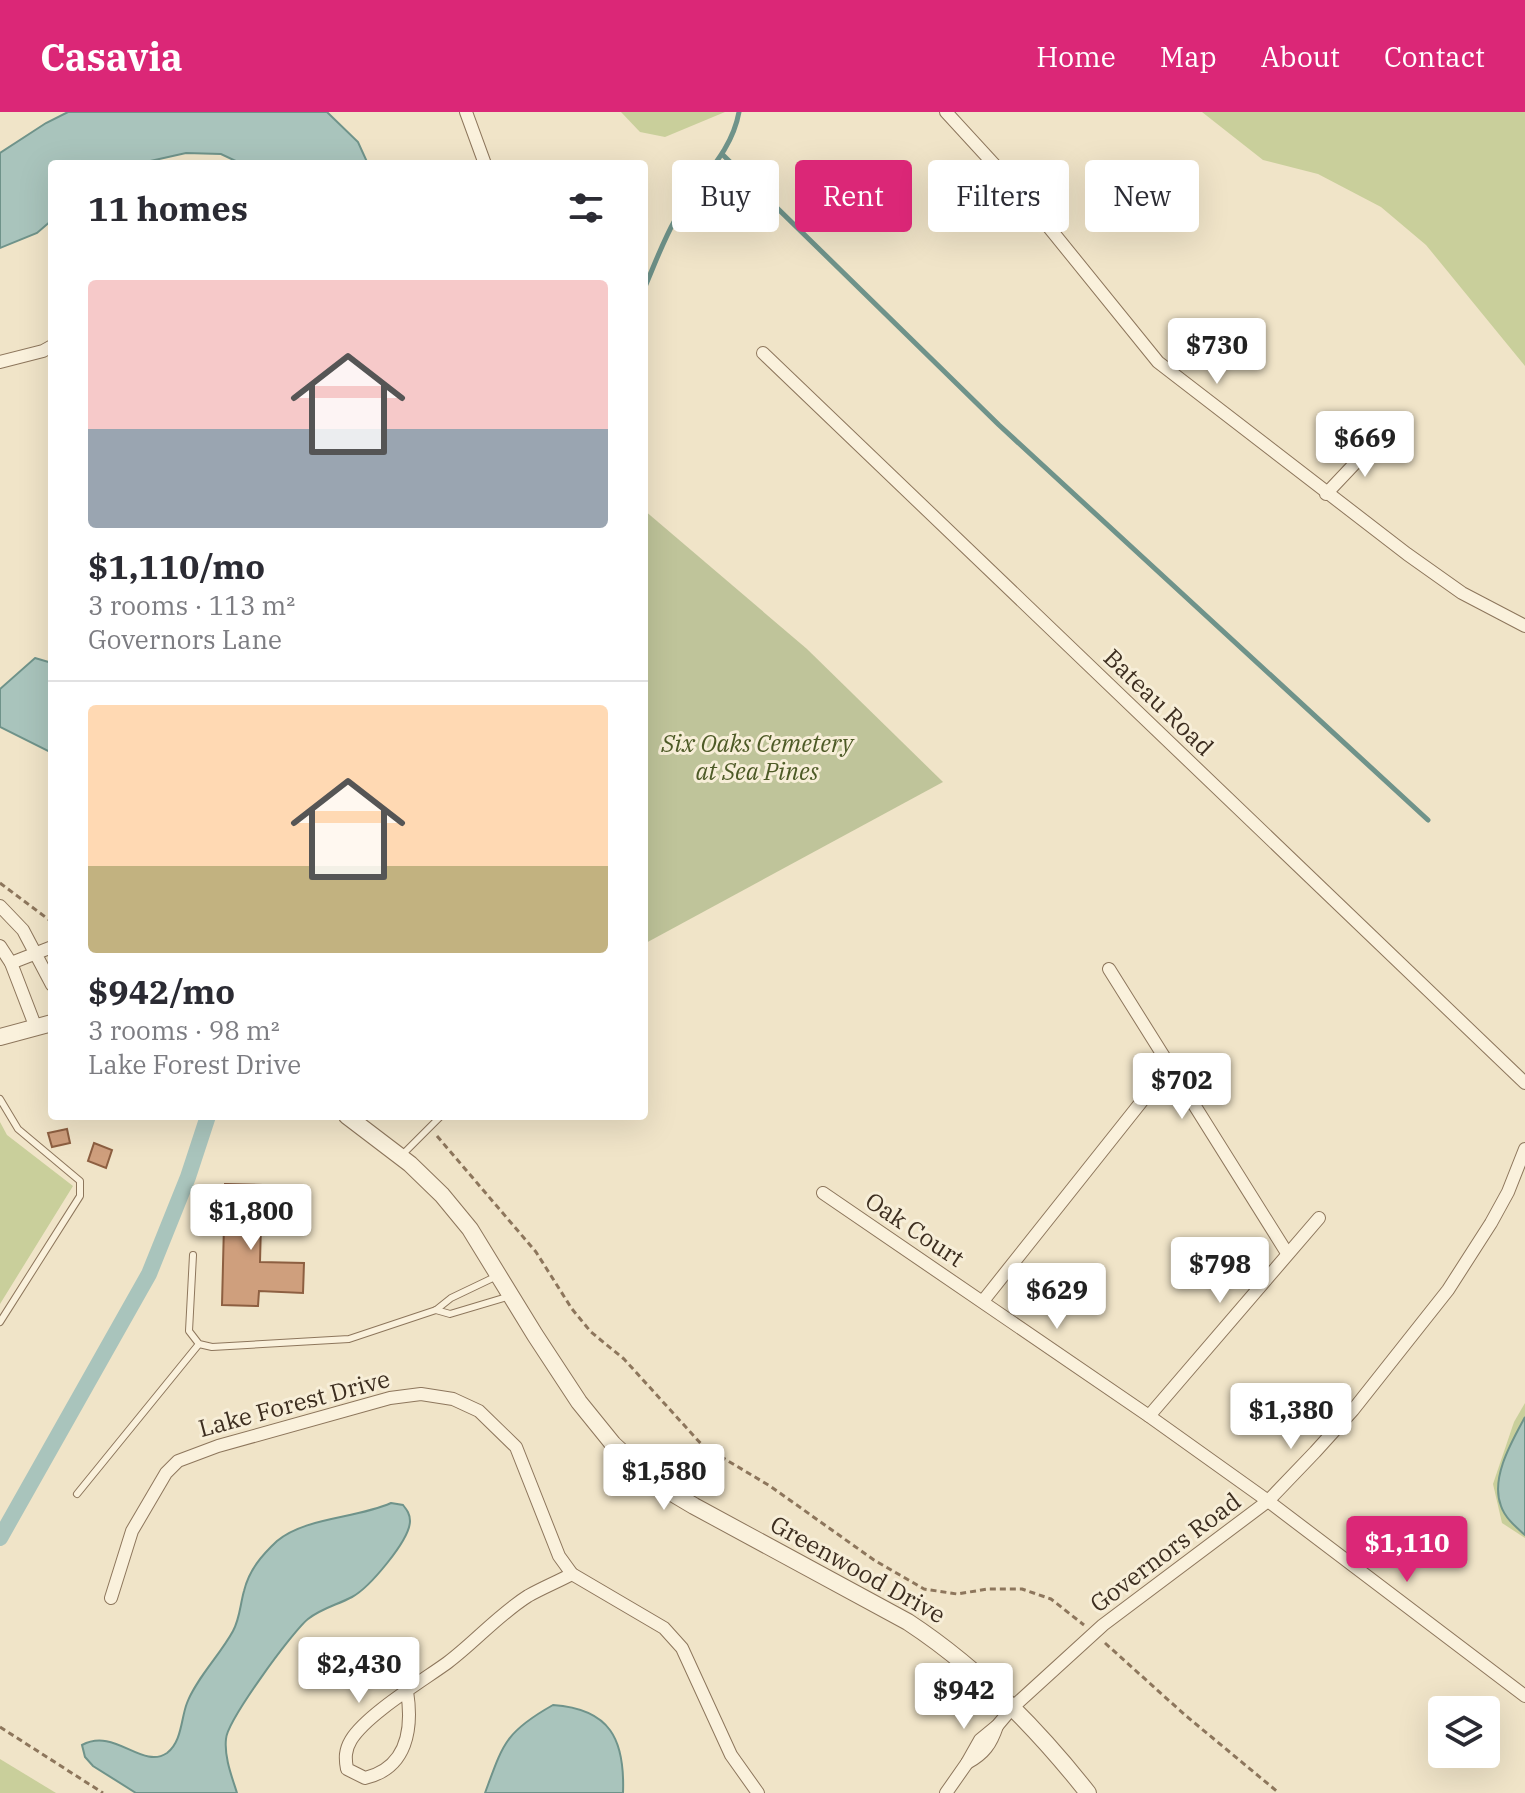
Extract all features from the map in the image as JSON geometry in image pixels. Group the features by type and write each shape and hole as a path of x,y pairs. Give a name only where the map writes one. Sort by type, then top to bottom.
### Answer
{"street":[{"path":"466,112 484,160"},
{"path":"946,112 1026,199 1158,362 1326,494 1462,593 1525,626"},
{"path":"0,362 48,348"},
{"name":"Bateau Road","path":"763,353 1525,1083"},
{"path":"1326,494 1378,439"},
{"path":"0,906 23,930 48,976"},
{"path":"0,946 44,1025 0,1037"},
{"path":"11,963 48,949"},
{"path":"1109,969 1287,1253"},
{"path":"983,1301 1169,1067"},
{"name":"Greenwood Drive","path":"352,1120 401,1156 442,1195 470,1229 579,1402 613,1444 639,1468 662,1487 694,1506 908,1622 967,1664 1013,1707 1088,1793"},
{"name":"Governors Road","path":"1013,1707 1094,1634 1268,1501 1353,1410 1448,1290 1497,1213 1525,1149"},
{"name":"Oak Court","path":"823,1193 1268,1501 1525,1696"},
{"path":"1149,1416 1319,1218"},
{"name":"Lake Forest Drive","path":"111,1598 132,1531 166,1473 178,1461 218,1446 390,1398 421,1394 453,1399 479,1411 516,1447 559,1556 572,1574"},
{"path":"407,1691 410,1713 405,1740 393,1766 382,1774 365,1778 347,1769 345,1757 350,1741 360,1727 407,1691 451,1660 528,1596 572,1574 664,1628 682,1648 731,1755 758,1793"},
{"path":"947,1793 980,1740 1013,1707"}],"lane":[{"path":"0,1099 18,1129 80,1181 80,1196 0,1322"},
{"path":"401,1156 437,1120"},
{"path":"193,1255 189,1331 199,1344 212,1347 349,1339 436,1310 451,1298 499,1275"},
{"path":"436,1310 450,1314 511,1296"},
{"path":"77,1494 199,1344"}],"path":[{"path":"0,883 48,919"},
{"path":"429,1127 536,1252 572,1309 591,1332 624,1359 703,1446 770,1486 874,1560 924,1589 957,1594 988,1589 1022,1589 1051,1599 1279,1793"},
{"path":"0,1727 103,1793"}],"green space":[{"path":"621,112 725,112 665,137 640,132"},
{"path":"1202,112 1525,112 1525,366 1426,245 1381,207 1318,174 1263,160"},
{"name":"Six Oaks Cemetery at Sea Pines","path":"648,513 807,649 943,782 648,942"},
{"path":"0,1122 7,1135 73,1186 0,1304"},
{"path":"1525,1403 1525,1538 1502,1523 1493,1484 1514,1422"},
{"path":"0,1759 56,1793 0,1793"}],"water":[{"path":"68,112 327,112 358,142 366,160 234,160 221,154 186,153 155,160 48,160 48,223 37,233 0,248 0,153"},
{"path":"35,658 48,662 48,751 0,727 0,689"},
{"path":"1525,1417 1525,1535 1503,1510 1498,1484 1504,1460"},
{"path":"391,1503 403,1505 410,1519 396,1551 359,1592 313,1615 300,1627 261,1677 229,1729 226,1753 237,1793 136,1793 93,1766 85,1757 82,1745 94,1741 117,1744 148,1756 158,1757 167,1753 178,1736 191,1694 233,1631 249,1576 266,1552 277,1541 302,1527"},
{"path":"553,1705 588,1713 601,1720 610,1730 621,1757 623,1793 485,1793 496,1762 508,1741 525,1723"}],"building":[{"path":"67,1129 70,1143 52,1147 48,1133"},
{"path":"94,1143 112,1150 106,1168 88,1161"},
{"path":"225,1184 262,1185 260,1262 304,1263 303,1293 259,1291 258,1306 222,1305"}],"waterway":[{"path":"648,280 683,206 729,142 739,112"},
{"path":"723,155 999,425 1428,820"},
{"path":"0,1538 149,1274 188,1177 207,1120"}]}
